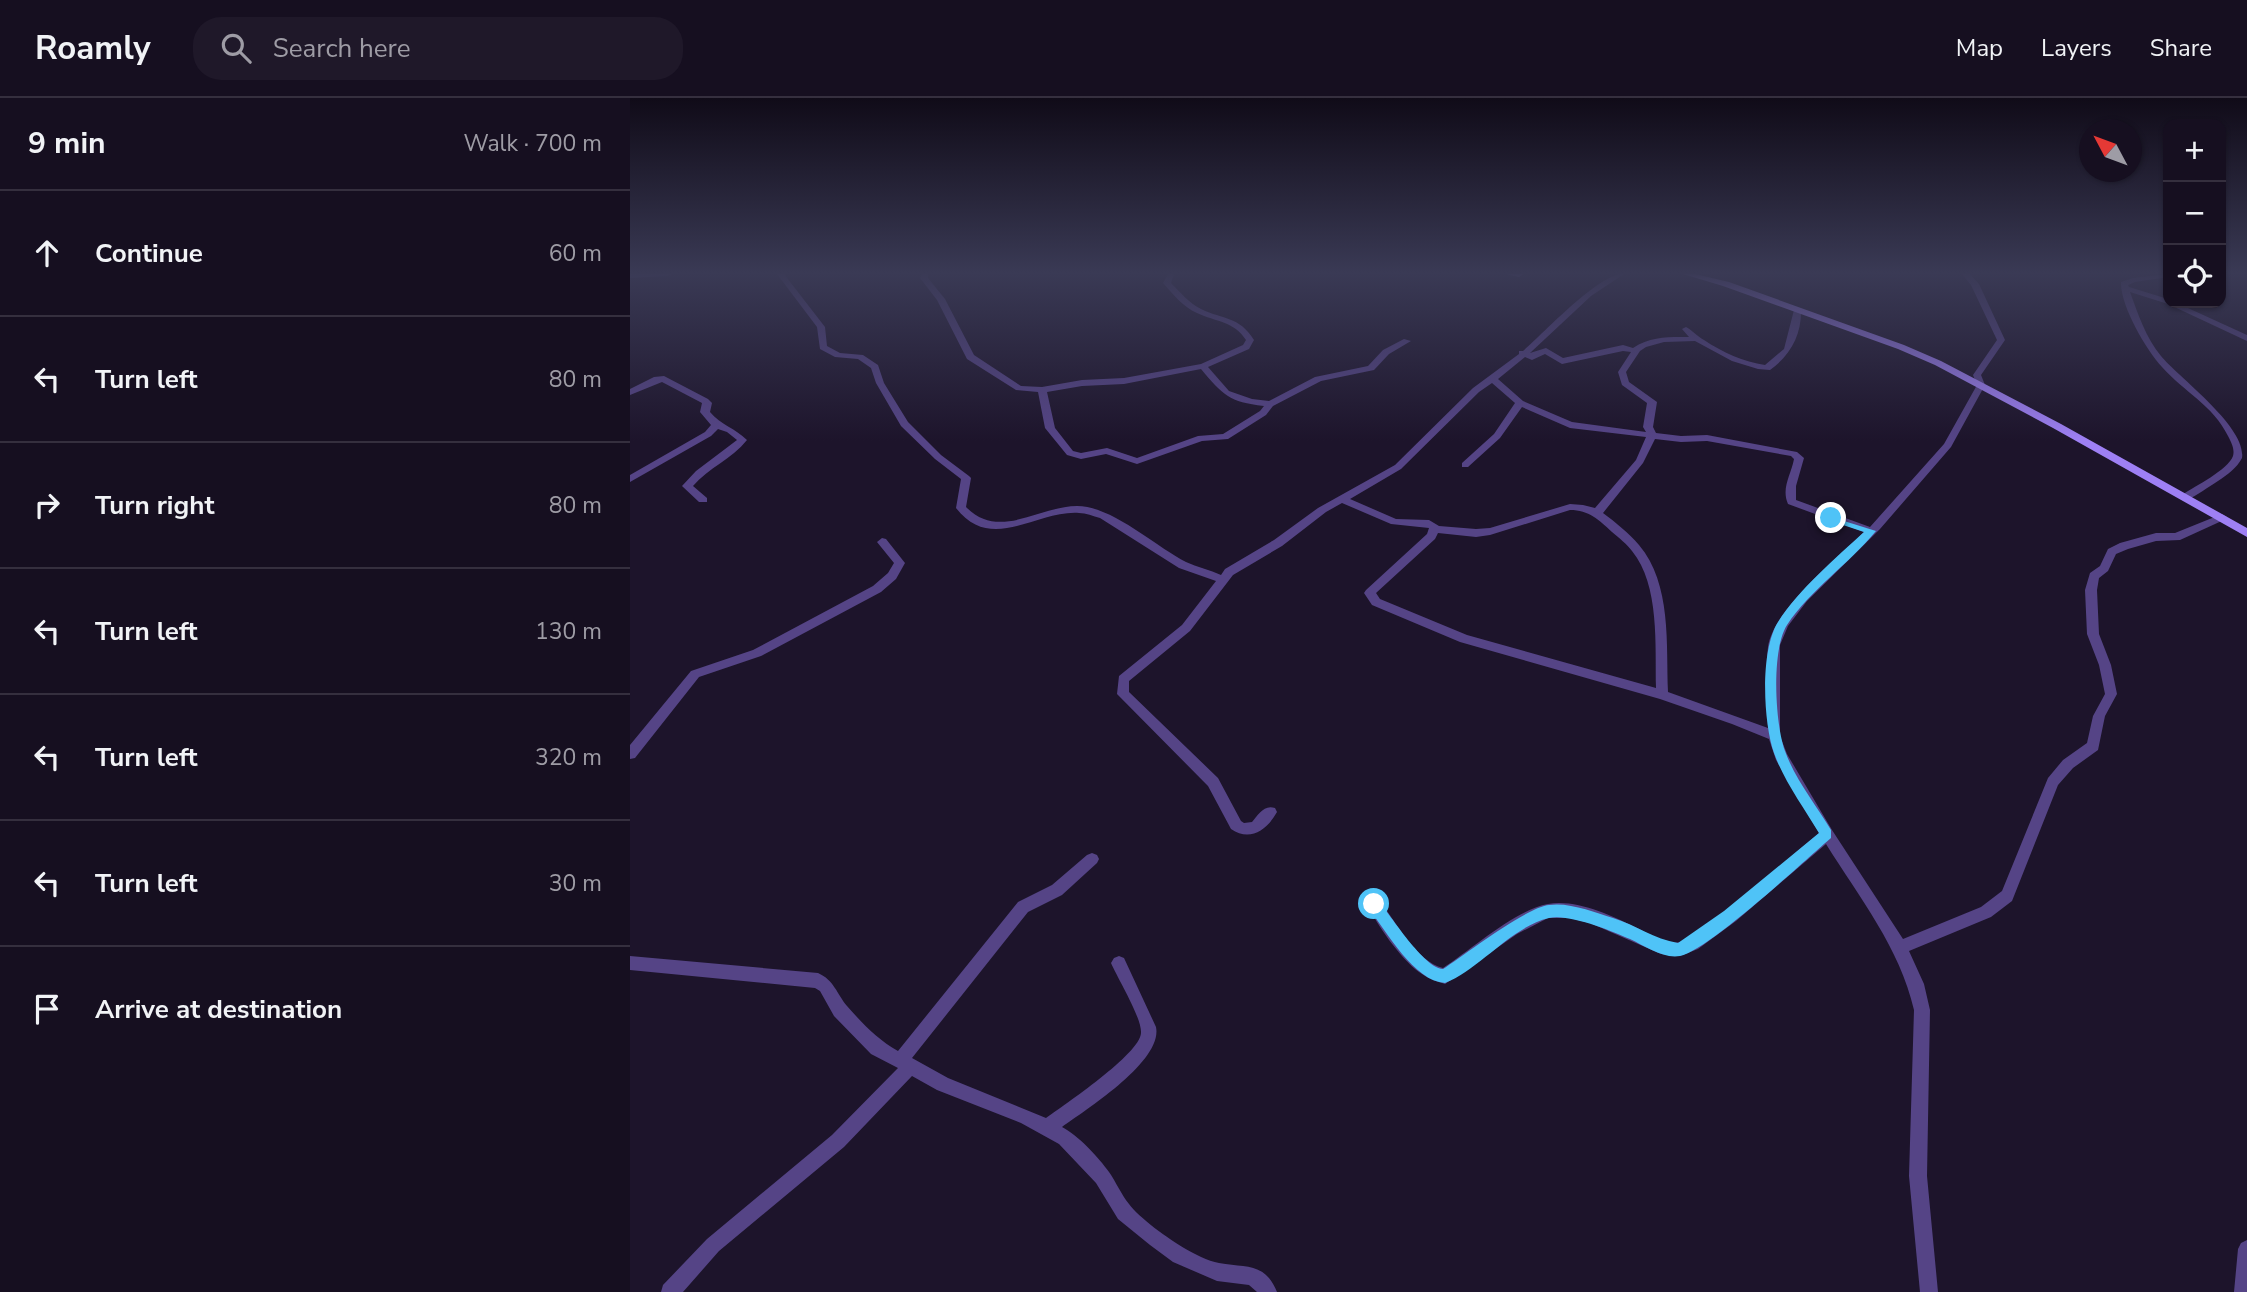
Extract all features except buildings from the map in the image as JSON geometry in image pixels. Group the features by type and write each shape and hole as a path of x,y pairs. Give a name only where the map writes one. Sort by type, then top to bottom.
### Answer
{"main road":[{"path":"1853,330 1901,347 1981,385 2247,533"}],"street":[{"path":"821,330 823,347 838,355 860,357 875,367 880,383 904,424 938,457 966,478 961,508 974,521 1003,526 1061,511 1089,511 1104,516 1183,565 1222,579"},
{"path":"956,330 970,358 1012,386 1042,390 1082,383 1124,381 1203,366 1246,347 1250,340 1245,330"},
{"path":"1270,812 1255,828 1242,829 1236,825 1213,782 1121,690 1123,679 1127,673 1186,628 1222,579 1341,499 1398,467 1476,390 1552,330"},
{"path":"1687,330 1712,350 1767,368 1781,358 1793,343 1795,330"},
{"path":"1929,1292 1918,1176 1922,1010 1916,984 1900,947 1827,834 1781,756 1774,736 1773,657 1774,645 1783,624 1820,580 1871,531 1948,445 1981,385 1977,375 2001,340 1996,330"},
{"path":"2141,330 2157,357 2223,414 2238,449 2238,457 2228,469 2186,497"},
{"path":"2229,330 2247,338"},
{"path":"1652,434 1648,427 1652,402 1625,383 1621,376 1636,351 1647,342 1658,339 1695,339"},
{"path":"1042,390 1050,428 1056,439 1070,453 1081,456 1107,451 1136,461 1201,438 1225,437 1263,413 1270,404 1318,379 1367,370 1386,352 1407,341"},
{"path":"1522,353 1532,357 1545,351 1562,361 1623,348 1636,351"},
{"path":"1203,366 1226,393 1251,402 1270,404"},
{"path":"630,392 657,379 664,379 707,403 705,412 716,425 730,430 742,440 709,464 687,486 703,500"},
{"path":"1493,379 1520,403 1579,427 1681,439 1707,438 1794,454 1799,458 1799,468 1789,488 1792,502 1871,531"},
{"path":"1465,465 1497,436 1520,403"},
{"path":"630,479 708,434 716,425"},
{"path":"1597,513 1640,461 1652,434"},
{"path":"1341,499 1395,523 1429,523 1436,529 1476,533 1570,507 1582,507 1597,513 1638,551 1652,579 1658,616 1661,694"},
{"path":"1900,947 1986,912 2007,896 2053,782 2068,764 2093,746 2099,716 2111,694 2105,665 2093,634 2091,590 2094,576 2104,568 2112,552 2124,546 2156,537 2176,537 2222,517"},
{"path":"1436,529 1370,593 1376,602 1462,638 1661,694 1737,720 1774,736"},
{"path":"630,754 695,674 757,653 877,589 892,576 900,562 882,542"},
{"path":"1374,904 1420,964 1434,976 1445,976 1521,924 1549,911 1586,916 1615,925 1658,946 1678,950 1688,946 1729,916 1827,834"},
{"path":"670,1292 713,1245 838,1141 905,1064 1014,916 1033,901 1057,890 1092,859"},
{"path":"630,963 818,981 825,986 840,1010 877,1048 981,1101 1026,1117 1047,1128 1074,1146 1102,1177 1125,1213 1156,1240 1180,1256 1217,1272 1252,1276 1262,1282 1268,1292"},
{"path":"1047,1128 1114,1076 1144,1048 1149,1030 1119,963"},
{"path":"2243,1292 2247,1249"}],"route":[{"path":"1374,904 1420,964 1434,976 1445,976 1521,924 1549,911 1586,916 1615,925 1658,946 1678,950 1688,946 1729,916 1827,834 1781,756 1774,736 1772,669 1774,645 1783,624 1803,598 1871,531 1831,518"}]}
